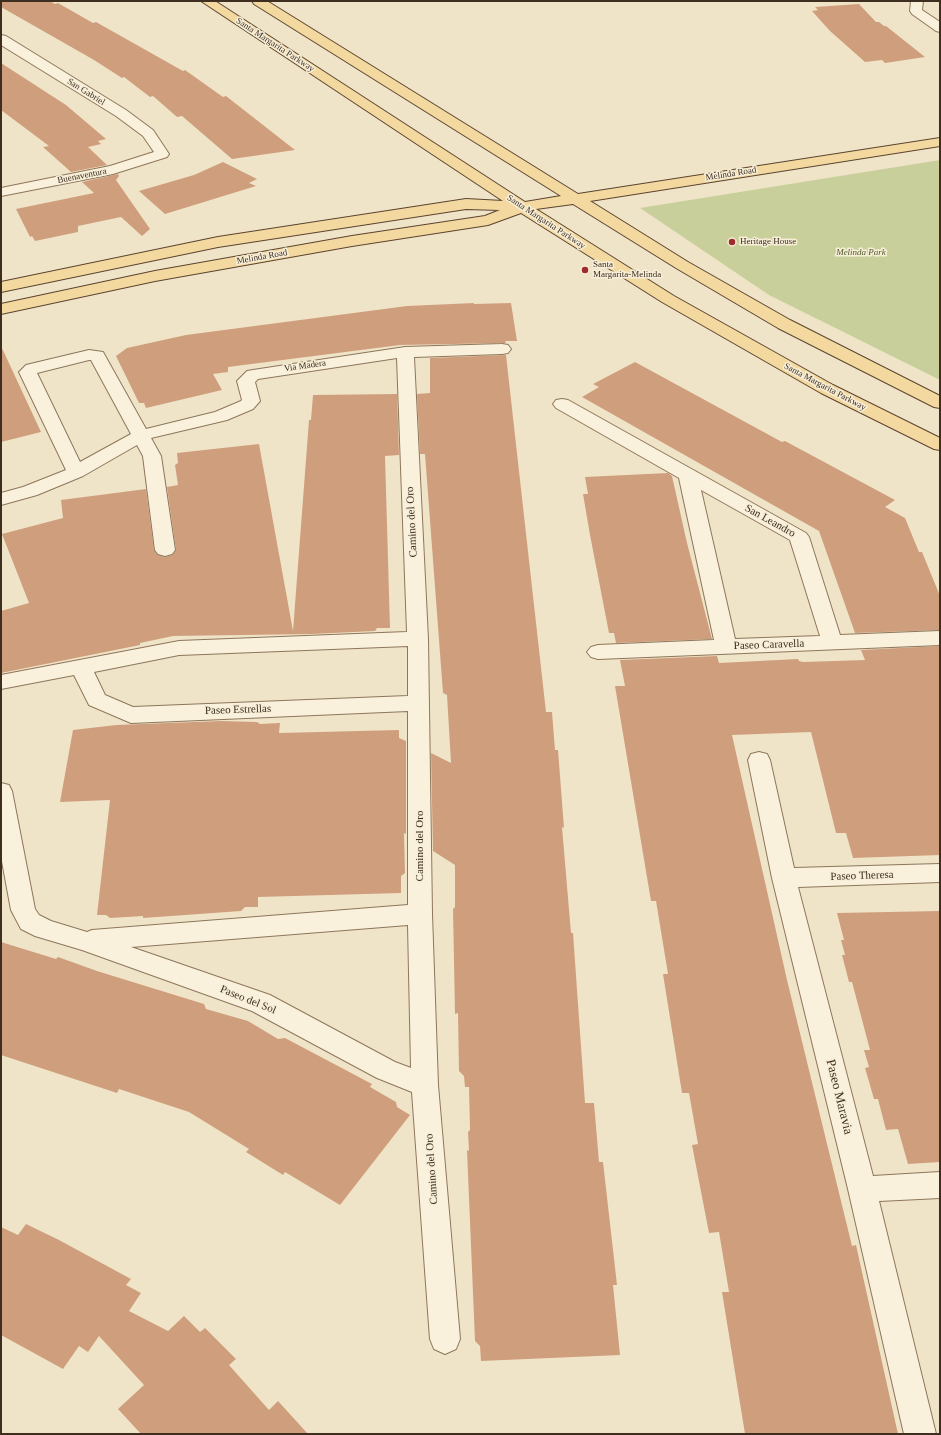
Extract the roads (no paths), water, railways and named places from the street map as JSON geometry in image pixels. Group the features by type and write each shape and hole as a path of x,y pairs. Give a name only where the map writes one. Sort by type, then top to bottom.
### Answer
{"main road":[{"name":"Santa Margarita Parkway","path":"207,1 522,207 668,299 827,389 940,445"},
{"path":"258,1 682,265 784,324 940,403"},
{"name":"Melinda Road","path":"1,309 101,286 193,269 352,241 488,220 522,207 940,142"},
{"name":"Melinda Road","path":"1,287 218,242 288,231 466,204 522,207"}],"street":[{"path":"917,1 916,12 940,28"},
{"name":"San Gabriel","path":"1,39 121,113 148,133 162,154"},
{"name":"Buenaventura","path":"1,192 113,170 162,154"},
{"name":"Via Madera","path":"1,499 30,491 76,472 142,435 221,416 247,405 251,401 246,381 253,375 405,352 502,349"},
{"name":"Camino del Oro","path":"405,352 418,639 420,914 425,1085 445,1338"},
{"path":"76,472 28,372 32,369 90,355 97,356 142,435 152,456 165,550"},
{"name":"San Leandro","path":"562,404 799,537 832,642"},
{"path":"688,475 726,646"},
{"name":"Paseo Caravella","path":"598,652 940,638"},
{"path":"1,682 180,648 418,639"},
{"name":"Paseo Estrellas","path":"81,667 97,700 131,715 419,703"},
{"name":"Paseo Maravia","path":"759,760 784,878 862,1188 920,1434"},
{"name":"Paseo del Sol","path":"1,791 23,910 30,922 44,929 85,941 261,1004 386,1070 425,1085"},
{"name":"Paseo Theresa","path":"784,878 940,873"},
{"name":"Paseo del Sol","path":"85,941 420,914"},
{"path":"862,1188 940,1185"}],"place":[{"name":"Heritage House","path":"732,242"},
{"name":"Santa Margarita-Melinda","path":"585,270"}],"park label":[{"name":"Melinda Park","path":"861,253"}]}
